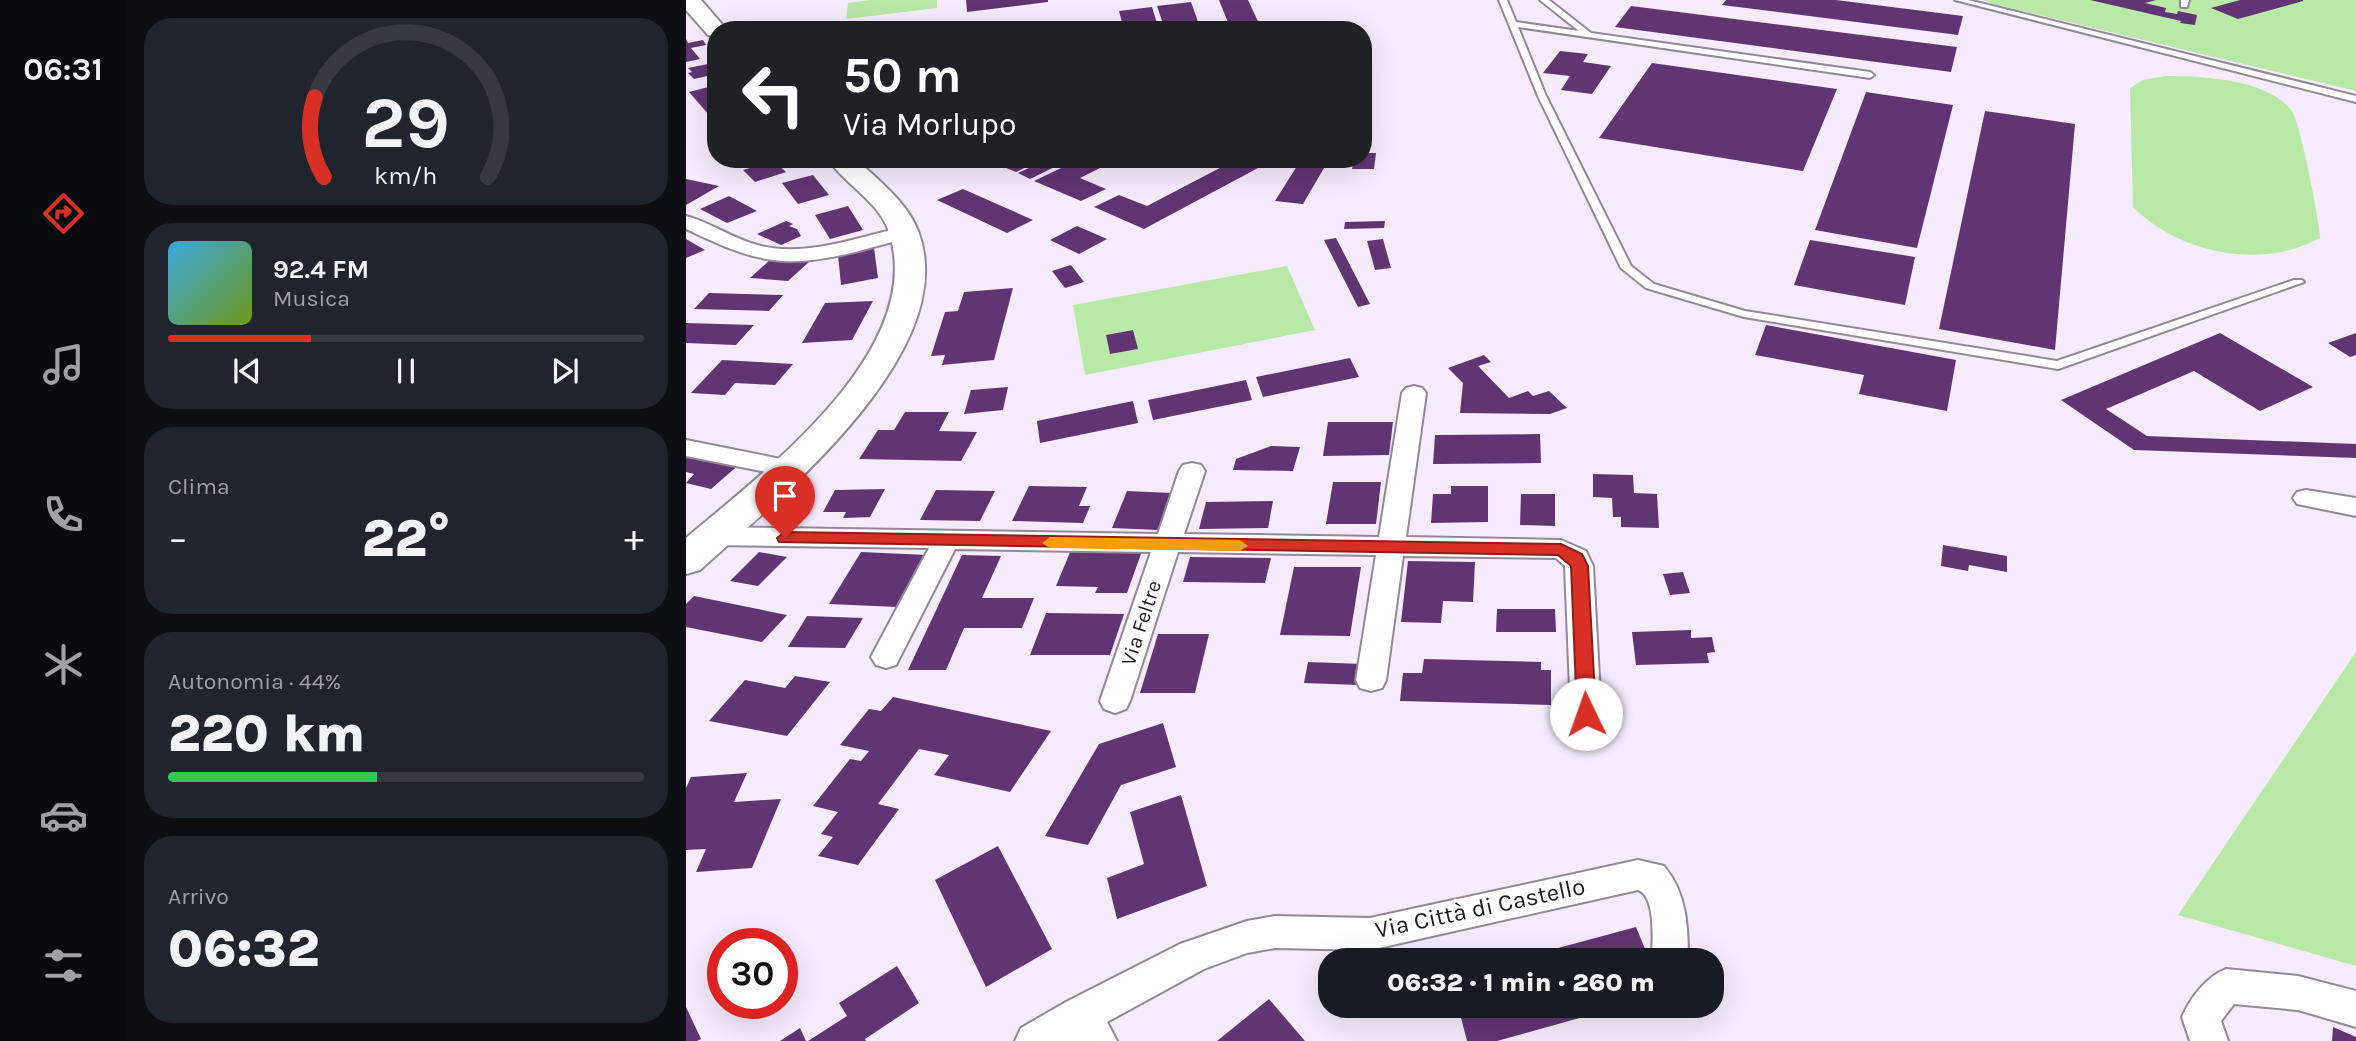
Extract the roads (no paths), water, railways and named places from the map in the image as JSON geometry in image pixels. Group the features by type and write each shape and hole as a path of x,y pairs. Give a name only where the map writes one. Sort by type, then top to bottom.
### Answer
{"street":[{"path":"689,0 708,21"},
{"path":"686,560 828,428 863,388 893,341 906,310 911,257 904,233 892,213 850,168"},
{"path":"686,222 749,248 782,255 815,252 904,233"},
{"path":"1371,680 1414,393"},
{"path":"686,448 786,468"},
{"path":"1167,545 1192,471"},
{"path":"2306,498 2356,507"},
{"path":"713,536 1167,545 1550,548 1570,553 1579,566 1586,714"},
{"path":"886,657 946,541"},
{"name":"Via Feltre","path":"1115,701 1167,545"},
{"name":"Via Città di Castello","path":"1034,1041 1089,1028 1193,956 1247,937 1275,932 1370,934 1638,875 1652,877 1664,895 1670,928 1670,948"},
{"path":"2209,1041 2201,1017 2226,986 2298,993 2356,1009"}],"lane":[{"path":"1503,0 1542,96 1626,268 1650,286 1744,314 2058,365 2298,282"},
{"path":"1544,0 1589,35"},
{"path":"1959,0 2356,99"},
{"path":"1513,24 1870,75"}]}
